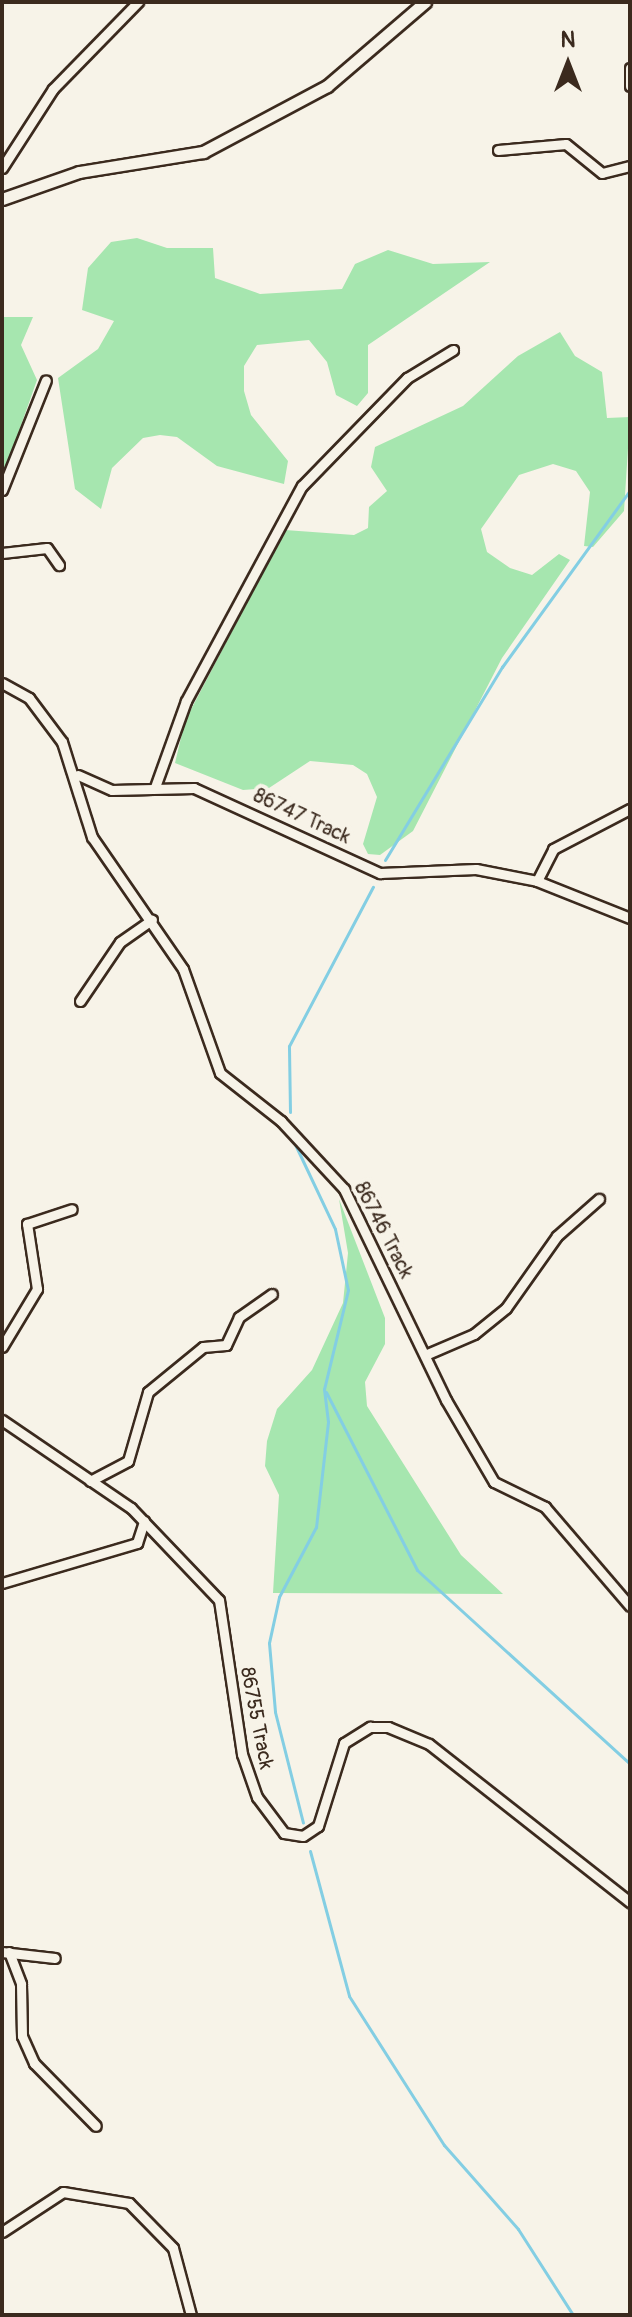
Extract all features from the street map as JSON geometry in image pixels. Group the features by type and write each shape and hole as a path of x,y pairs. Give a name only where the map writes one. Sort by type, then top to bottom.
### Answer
{"street":[{"path":"2,168 53,89 138,2"},
{"path":"2,199 79,172 203,152 327,86 425,2"},
{"path":"630,68 630,86"},
{"path":"498,150 566,144 602,173 630,166"},
{"path":"155,787 186,701 302,486 407,378 453,350"},
{"path":"2,490 46,380"},
{"path":"2,553 47,548 59,565"},
{"path":"2,683 29,698 51,724 78,775"},
{"name":"86747 Track","path":"78,775 112,790 155,787 204,792 380,873 476,869 537,881 630,918"},
{"name":"86746 Track","path":"78,775 92,837 152,920 196,995 220,1073 333,1173 425,1355 494,1482 545,1507 630,1606"},
{"path":"537,881 553,849 630,809"},
{"path":"80,1001 120,942 152,920"},
{"path":"425,1355 474,1334 516,1297 548,1247 599,1199"},
{"path":"2,1347 37,1289 27,1224 72,1209"},
{"path":"90,1481 128,1461 148,1392 203,1347 226,1345 239,1317 272,1294"},
{"name":"86755 Track","path":"2,1420 144,1521 219,1600 242,1754 257,1797 284,1833 303,1836 318,1826 344,1743 370,1727 388,1727 429,1744 630,1902"},
{"path":"2,1583 113,1553 137,1543 144,1521"},
{"path":"6,1952 55,1958"},
{"path":"6,1952 21,1984 22,2036 34,2063 96,2126"},
{"path":"2,2232 63,2192 129,2203 173,2248 191,2315"}],"green space":[{"path":"137,238 167,248 213,248 215,278 260,294 342,289 355,264 388,250 433,264 490,262 368,345 368,393 357,406 336,395 327,362 309,340 257,345 244,366 244,391 251,415 288,461 284,484 217,466 177,437 160,435 143,438 112,468 101,509 75,489 58,378 98,349 114,321 82,310 88,268 111,242"},
{"path":"2,317 33,317 21,345 37,380 2,479"},
{"path":"560,332 575,356 602,372 607,418 630,417 624,511 593,547 584,546 590,492 576,471 553,464 519,475 481,529 487,552 510,568 532,575 559,554 570,560 502,658 413,831 380,855 368,854 363,844 377,797 367,774 353,765 310,761 269,788 243,790 175,763 185,721 285,530 354,535 368,528 369,507 387,491 371,467 375,447 463,406 518,356"},
{"path":"339,1199 385,1318 385,1344 365,1382 367,1406 461,1555 503,1594 273,1593 279,1495 265,1466 267,1441 277,1409 312,1370 343,1303 348,1253"}],"waterway":[{"path":"385,860 502,667 630,490"},
{"path":"290,1112 289,1046 373,887"},
{"path":"293,1140 335,1229 348,1290 324,1389 328,1422 316,1527 279,1597 269,1643 275,1712 303,1823"},
{"path":"326,1392 417,1570 630,1764"},
{"path":"310,1851 349,1996 444,2145 518,2229 573,2315"}]}
